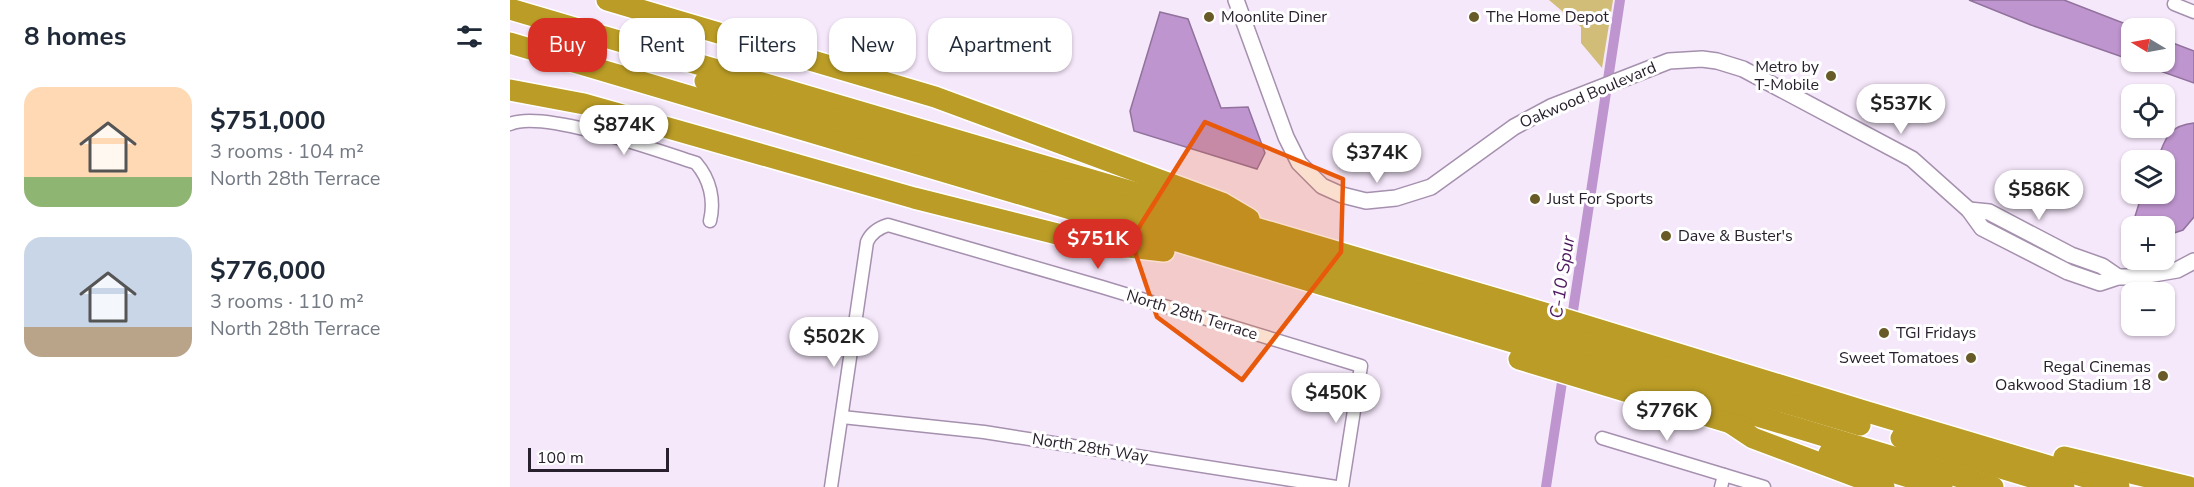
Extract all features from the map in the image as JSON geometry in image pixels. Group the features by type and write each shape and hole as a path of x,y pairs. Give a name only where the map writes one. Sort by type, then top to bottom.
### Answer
{"highway":[{"path":"607,0 935,97 1222,203 1272,233"},
{"path":"510,9 1272,233 1545,341"},
{"path":"510,23 1590,354 1993,487"},
{"path":"510,43 1121,224 2064,487"},
{"path":"510,55 1164,251 1545,341"},
{"path":"510,90 584,104 914,198 1093,243 1164,251"},
{"path":"1590,354 1864,411 2188,487"},
{"path":"1590,354 1731,423 1753,438 1884,487"},
{"path":"1864,411 2119,487"},
{"path":"1731,423 1942,487"}],"street":[{"name":"Oakwood Boulevard","path":"1236,0 1286,137 1299,163 1323,186 1342,195 1366,201 1396,198 1431,187 1514,127 1551,107 1669,61 1690,59 1717,61 1743,69 1912,159 1969,210 1982,228 2068,272 2100,283 2118,276 2136,277 2177,270 2194,261"},
{"path":"2174,4 2194,12"},
{"path":"510,124 528,120 582,128 696,163 704,173 709,186 712,201 710,221"},
{"name":"North 28th Terrace","path":"842,417 865,253 870,235 880,227 892,225 1361,366 1342,487"},
{"path":"831,487 842,417"},
{"name":"North 28th Way","path":"842,417 984,432 1336,487"},
{"path":"1602,438 1722,481 1764,487"}],"highlighted area":[{"path":"1205,122 1343,179 1341,252 1242,380 1157,317 1131,240"}],"shaded area":[{"path":"1549,0 1613,0 1602,68 1581,43 1581,27"},
{"path":"1969,0 2064,0 2121,22 2121,56 2031,25"},
{"path":"1160,12 1188,19 1221,108 1248,107 1265,153 1257,169 1134,131 1130,111"},
{"path":"2175,44 2194,51 2194,83 2163,72 2175,72"},
{"path":"2194,123 2194,217 2183,230 2175,233 2175,216 2135,216 2139,204 2175,204 2175,150 2162,150 2167,138 2175,138 2175,129"}],"waterway":[{"name":"C-10 Spur","path":"1571,324 1620,0"},
{"name":"C-10 Spur","path":"1546,487 1564,369"}],"place":[{"name":"Moonlite Diner","path":"1209,17"},
{"name":"The Home Depot","path":"1474,17"},
{"name":"Metro by T-Mobile","path":"1831,76"},
{"name":"Just For Sports","path":"1535,199"},
{"name":"Dave & Buster's","path":"1666,236"},
{"name":"TGI Fridays","path":"1884,333"},
{"name":"Sweet Tomatoes","path":"1971,358"},
{"name":"Regal Cinemas Oakwood Stadium 18","path":"2163,376"}]}
